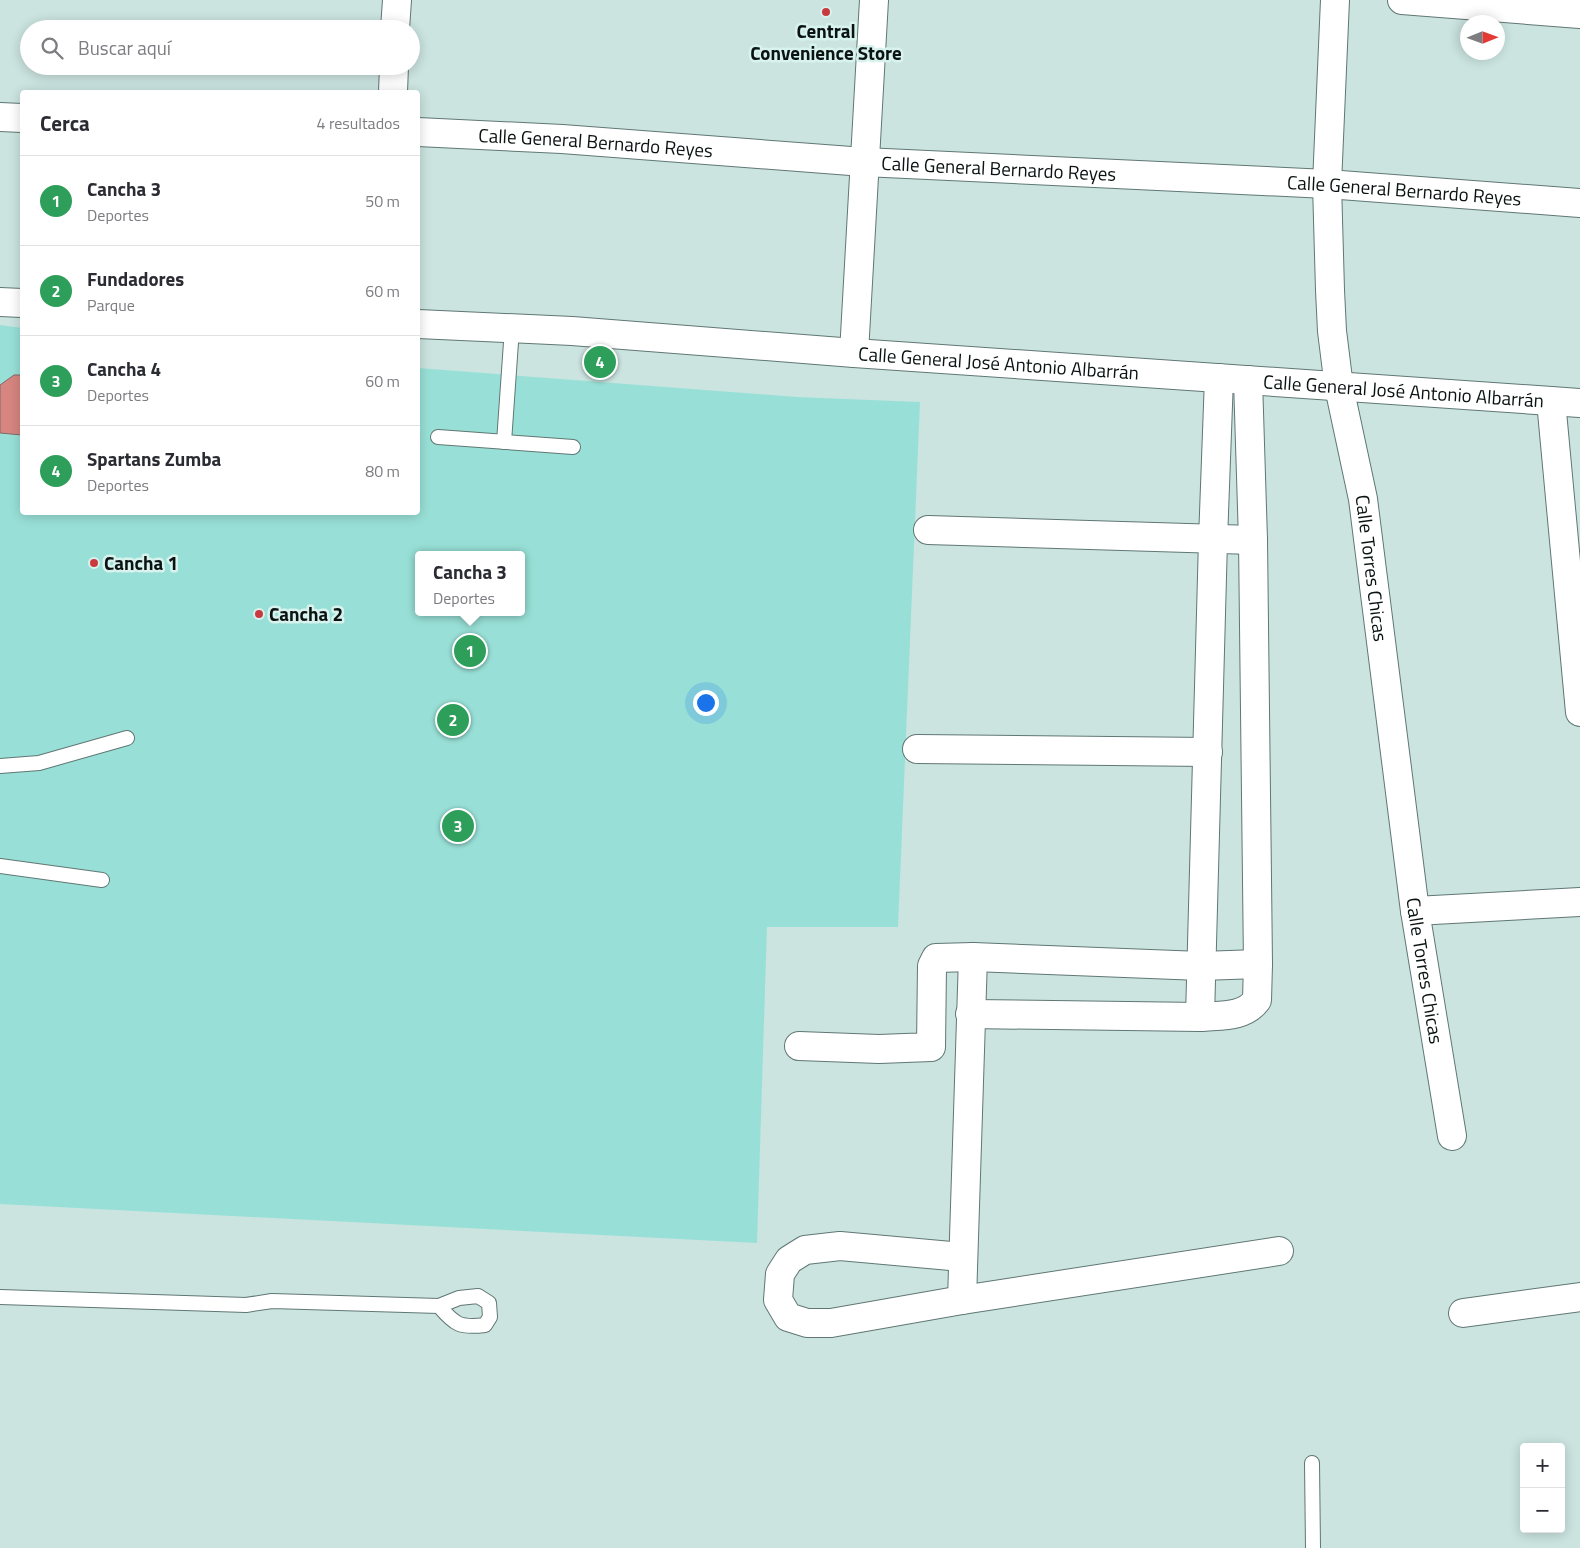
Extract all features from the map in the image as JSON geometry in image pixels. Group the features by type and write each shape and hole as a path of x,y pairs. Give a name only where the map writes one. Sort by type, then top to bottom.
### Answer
{"street":[{"path":"396,20 397,0"},
{"path":"854,353 874,0"},
{"name":"Calle Torres Chicas","path":"1335,0 1327,184 1332,331 1339,387 1363,499 1415,911 1452,1136"},
{"path":"1402,0 1580,14"},
{"path":"392,90 393,75"},
{"path":"0,117 20,118"},
{"name":"Calle General Bernardo Reyes","path":"420,132 562,139 864,162 1327,184 1580,203"},
{"path":"0,302 20,303"},
{"name":"Calle General José Antonio Albarrán","path":"420,324 572,331 854,353 1580,403"},
{"path":"1200,1016 1219,378"},
{"path":"970,1014 1200,1016 1237,1014 1247,1011 1257,1000 1253,540 1248,380"},
{"path":"1551,401 1580,712"},
{"path":"928,530 1253,540"},
{"path":"917,749 1208,752"},
{"path":"1415,911 1580,902"},
{"path":"931,1047 931,979 934,960 942,957 1202,966 1258,964"},
{"path":"962,1300 973,957"},
{"path":"799,1046 879,1049 970,1044"},
{"path":"962,1256 840,1246 805,1250 789,1260 780,1274 778,1300 788,1317 807,1323 831,1323 962,1300 1279,1250"},
{"path":"1463,1313 1580,1298"}],"lane":[{"path":"504,442 512,328"},
{"path":"438,437 573,448"},
{"path":"0,766 40,763 128,738"},
{"path":"0,866 102,880"},
{"path":"0,1297 246,1305 272,1301 439,1306"},
{"path":"1312,1463 1313,1548"}],"shaded area":[{"path":"0,325 20,328 20,515 420,515 420,368 797,397 920,402 898,927 767,927 757,1243 0,1204"}],"building":[{"path":"14,375 20,375 20,435 0,433 0,385"}],"place":[{"name":"Central Convenience Store","path":"826,12"},
{"name":"Spartans Zumba","path":"600,362"},
{"name":"Cancha 1","path":"94,563"},
{"name":"Cancha 2","path":"259,614"},
{"name":"Cancha 3","path":"470,651"},
{"name":"Fundadores","path":"453,720"},
{"name":"Cancha 4","path":"458,826"}]}
